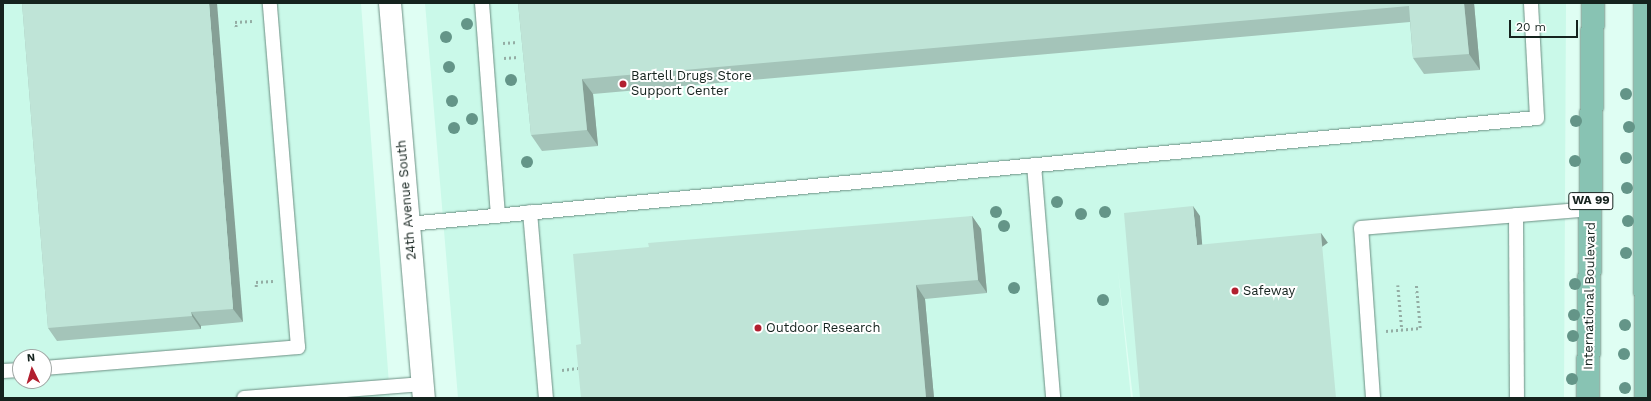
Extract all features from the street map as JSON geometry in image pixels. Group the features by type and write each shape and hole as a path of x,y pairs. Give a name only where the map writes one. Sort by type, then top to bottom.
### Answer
{"main road":[{"name":"International Boulevard","path":"1588,398 1593,3"},
{"path":"1645,3 1647,61 1646,398"}],"street":[{"name":"24th Avenue South","path":"390,3 423,391"}],"lane":[{"path":"52,367 298,347 270,3"},
{"path":"482,3 498,215"},
{"path":"409,224 1537,118 1531,3"},
{"path":"1034,165 1053,398"},
{"path":"1373,398 1361,228 1591,209"},
{"path":"530,212 546,398"},
{"path":"1516,215 1517,398"},
{"path":"244,398 423,391"}],"path":[{"path":"236,27 235,22 252,21"},
{"path":"496,44 517,42"},
{"path":"498,59 518,57"},
{"path":"256,287 256,282 273,281"},
{"path":"1382,331 1420,328 1416,284"},
{"path":"1398,285 1402,330"},
{"path":"554,370 578,368"}],"shaded area":[{"path":"3,3 361,3 390,398 3,398"},
{"path":"425,3 1566,3 1564,398 1133,398 1118,270 1131,398 458,398"}],"building":[{"path":"22,3 209,3 233,309 191,312 192,316 48,328"},
{"name":"Bartell Drugs Store Support Center","path":"518,3 1464,3 1469,54 1413,58 1409,6 582,79 587,130 531,135"},
{"name":"Safeway","path":"1193,206 1197,245 1321,233 1336,398 1140,398 1124,213"},
{"name":"Outdoor Research","path":"972,216 978,280 916,285 926,398 581,398 576,345 581,344 573,254 649,247 648,243"}],"place":[{"name":"Bartell Drugs Store Support Center","path":"623,84"},
{"name":"Safeway","path":"1235,291"},
{"name":"Outdoor Research","path":"758,328"}]}
